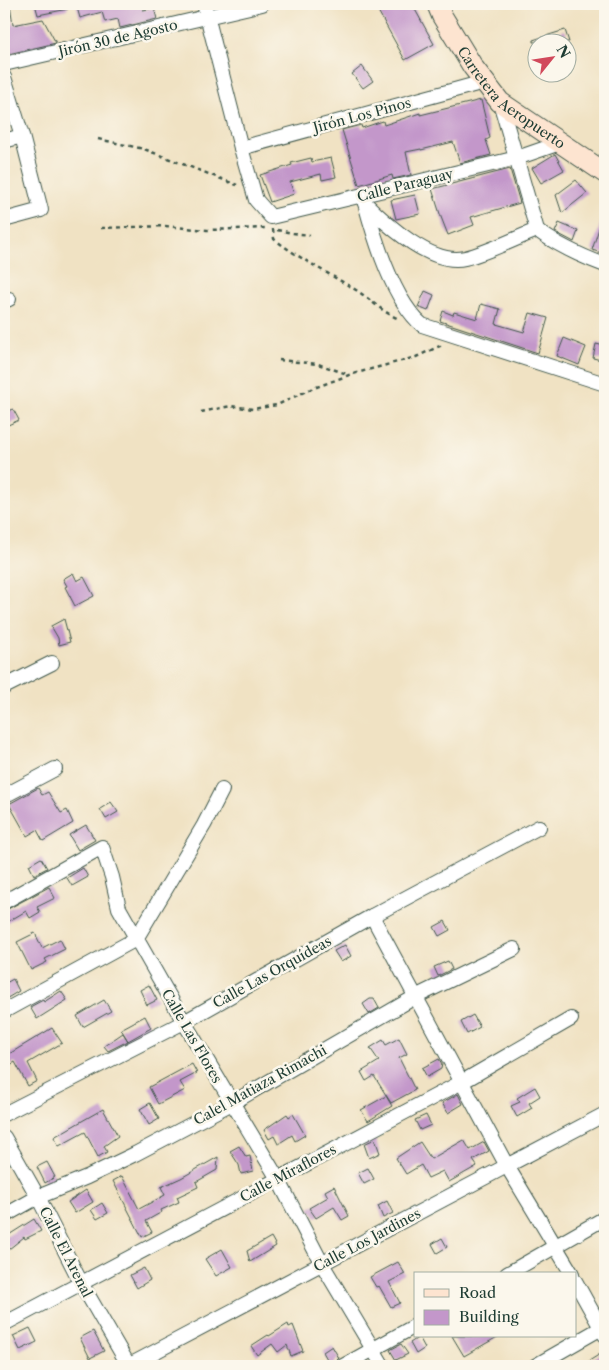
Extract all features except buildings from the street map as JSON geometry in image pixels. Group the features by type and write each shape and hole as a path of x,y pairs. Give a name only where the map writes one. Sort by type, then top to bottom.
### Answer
{"main road":[{"name":"Carretera Aeropuerto","path":"437,4 446,23 484,82 500,102 605,173"}],"street":[{"name":"Jirón 30 de Agosto","path":"4,64 206,10 262,4"},
{"path":"206,10 256,200 272,223"},
{"path":"4,77 22,136 41,210 4,220"},
{"name":"Jirón Los Pinos","path":"241,148 484,82"},
{"path":"500,102 537,230 554,243 605,265"},
{"path":"4,141 22,136"},
{"name":"Calle Paraguay","path":"272,223 517,158 560,143"},
{"path":"363,199 392,228 416,245 443,258 464,259 537,230"},
{"path":"363,199 385,263 413,318 422,325 605,384"},
{"path":"4,687 52,663"},
{"path":"4,796 56,769"},
{"path":"4,1011 136,939 204,825 222,790"},
{"name":"Calle Las Orquídeas","path":"4,1114 184,1022 372,916 539,827"},
{"name":"Calle Las Flores","path":"4,902 102,847 112,877 119,908 184,1022 278,1179 322,1264 384,1366"},
{"path":"372,916 507,1166 571,1272"},
{"name":"Calel Matiaza Rimachi","path":"4,1216 38,1197 87,1177 232,1103 415,997 514,949"},
{"name":"Calle Miraflores","path":"4,1324 462,1082 570,1019"},
{"name":"Calle Los Jardines","path":"128,1366 605,1114"},
{"name":"Calle El Arenal","path":"4,1137 38,1197 80,1283 128,1366"},
{"path":"510,1272 605,1218"},
{"path":"535,1366 604,1330 576,1282"},
{"path":"344,1366 414,1327"}],"path":[{"path":"98,139 144,149 244,188 256,200"},
{"path":"272,223 274,239 295,255 358,292 385,313 410,324 422,325"},
{"path":"101,228 165,226 207,230 272,223 294,234 310,235"},
{"path":"202,412 231,406 253,409 277,405 306,391 349,375 416,357 460,337"},
{"path":"279,360 318,364 349,375"}]}
